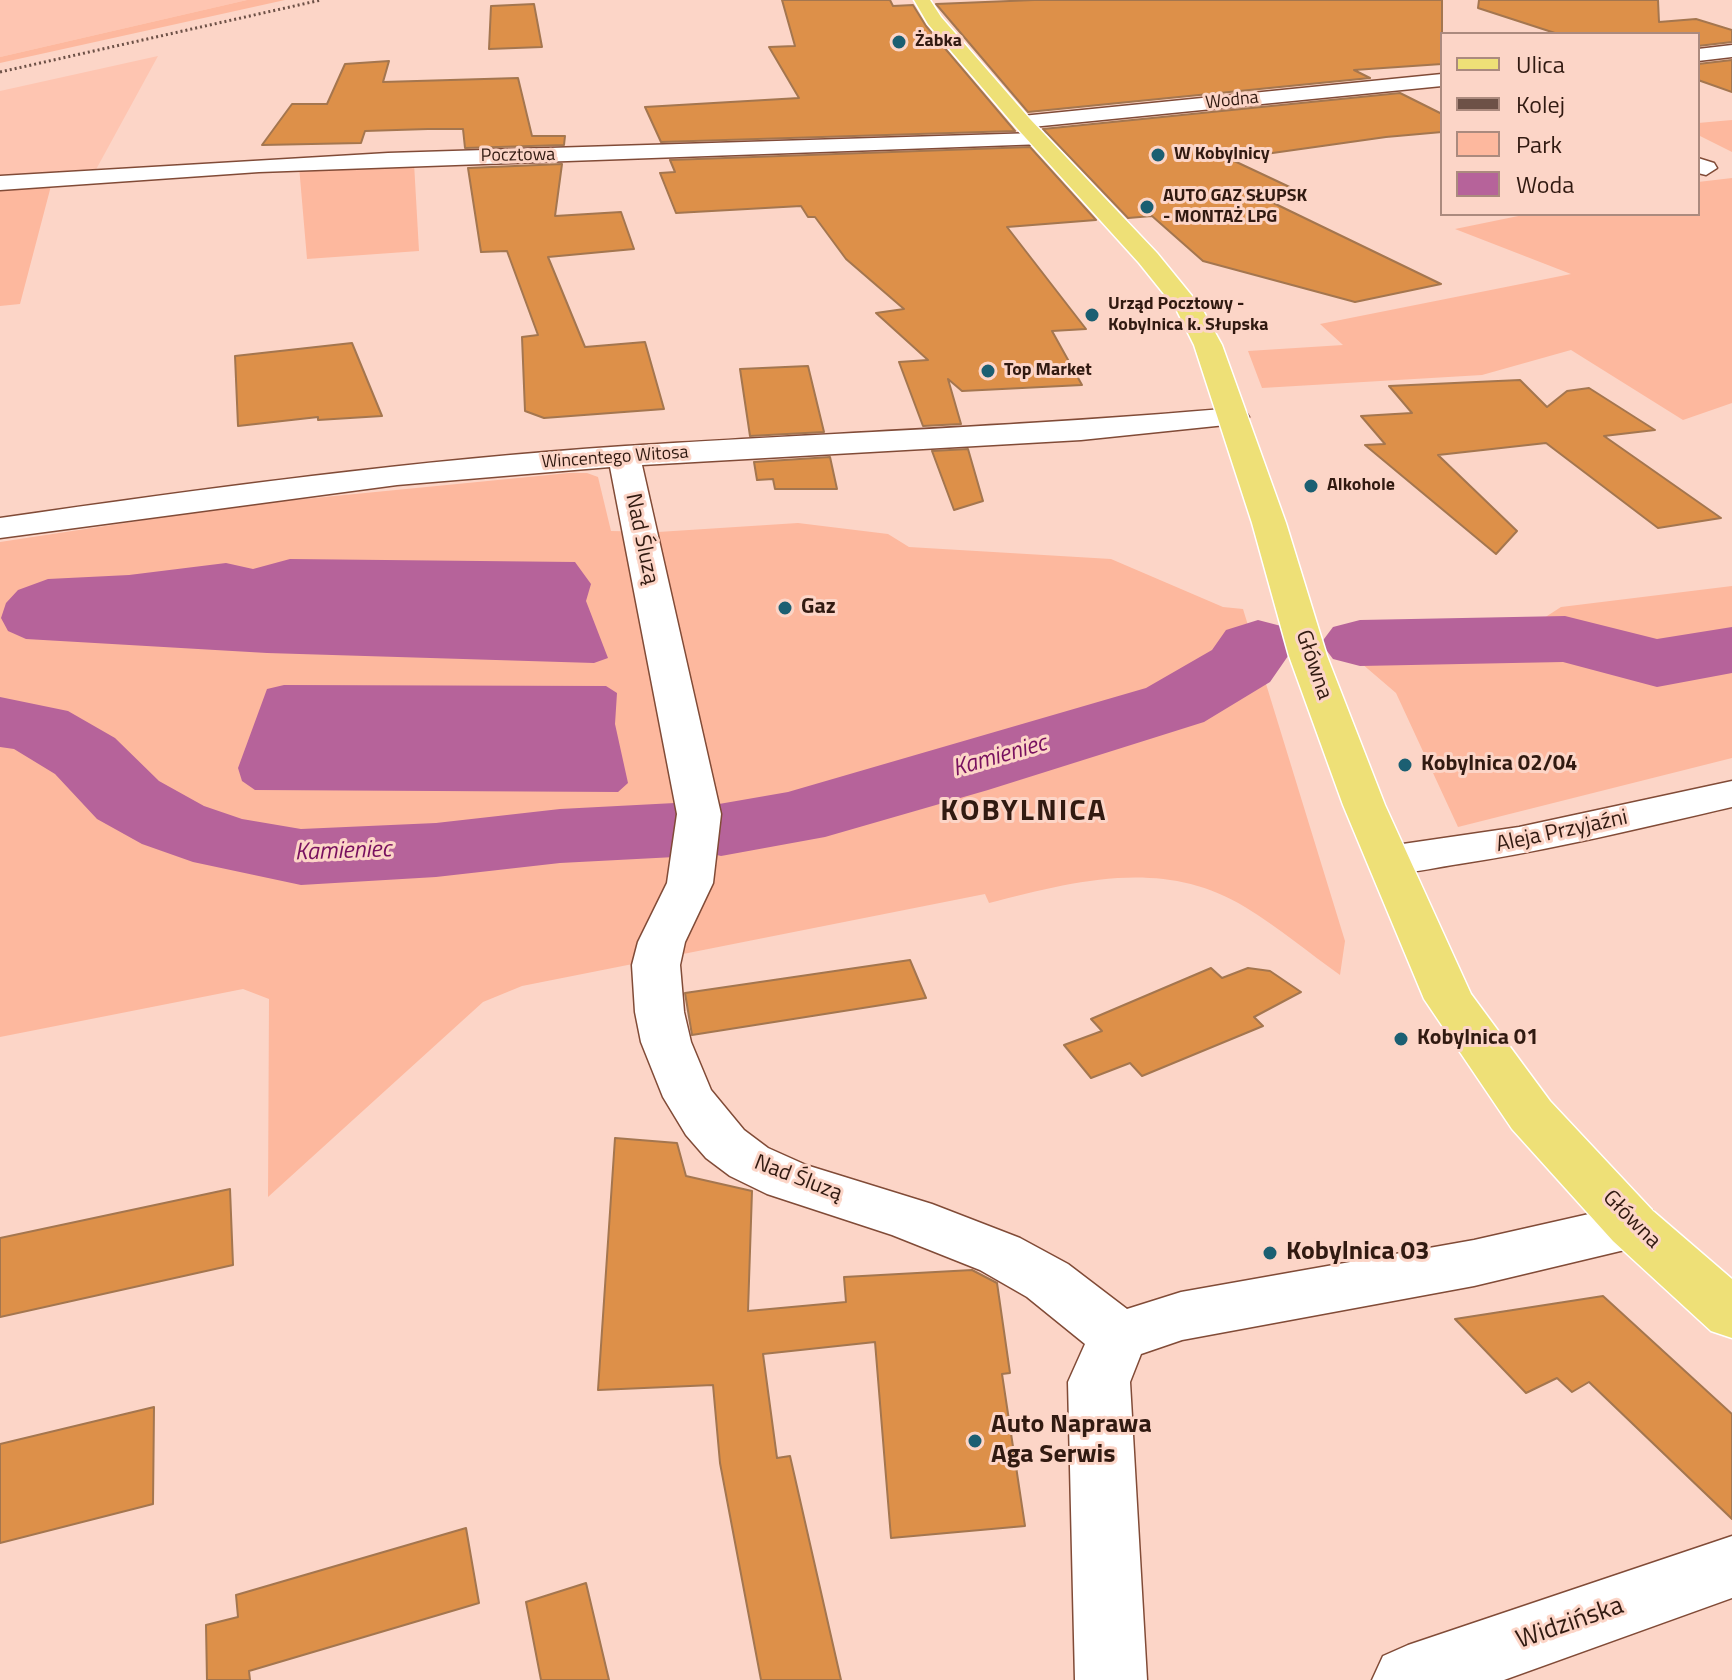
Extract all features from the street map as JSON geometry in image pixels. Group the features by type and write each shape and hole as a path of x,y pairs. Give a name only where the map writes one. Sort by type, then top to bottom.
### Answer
{"main road":[{"name":"Główna","path":"922,0 934,20 1029,131 1148,258 1188,307 1208,345 1234,417 1308,656 1364,805 1449,999 1531,1115 1633,1226 1732,1314"}],"street":[{"path":"1700,55 1732,51"},
{"name":"Wodna","path":"1029,131 1440,80"},
{"name":"Pocztowa","path":"0,183 298,162 753,151 1029,131"},
{"name":"Wincentego Witosa","path":"0,528 397,475 624,456 1081,431 1234,417"},
{"name":"Nad Śluzą","path":"624,456 699,814 697,849 687,894 659,942 656,979 662,1026 672,1067 689,1102 712,1133 775,1175 913,1219 1003,1255 1051,1281 1118,1337"},
{"name":"Aleja Przyjaźni","path":"1389,860 1474,851 1732,794"},
{"path":"1111,1680 1099,1382 1118,1337 1181,1316 1474,1263 1633,1226"},
{"name":"Widzińska","path":"1408,1680 1732,1567"}],"shaded area":[{"path":"0,0 247,0 0,57"},
{"path":"158,56 93,175 0,183 0,91"}],"green space":[{"path":"247,0 285,0 0,63 0,57"},
{"path":"1732,120 1732,152 1700,136 1700,123"},
{"path":"414,163 419,251 307,259 299,166"},
{"path":"1732,178 1732,403 1683,420 1571,350 1482,375 1262,388 1248,351 1343,345 1320,324 1571,274 1455,229 1518,216 1700,216 1700,182"},
{"path":"52,182 20,304 0,306 0,187"},
{"path":"587,473 598,477 611,531 658,532 798,523 888,534 909,547 1111,559 1223,607 1243,609 1345,941 1340,975 1245,907 1214,892 1183,882 1119,878 1054,887 989,903 985,894 522,986 483,1002 268,1197 269,999 243,989 0,1037 0,542 243,505"},
{"path":"1732,586 1732,758 1458,827 1396,693 1361,663 1346,626 1530,627 1561,607"}],"water":[{"path":"290,559 575,562 591,584 586,601 608,658 594,663 267,653 26,639 8,631 1,618 6,603 18,590 48,579 129,575 226,563 253,569"},
{"path":"284,685 606,686 617,693 615,724 628,783 618,792 255,790 242,781 238,768 267,689"}],"building":[{"path":"782,0 890,0 893,6 913,5 926,26 1015,131 661,142 645,107 799,98 769,47 795,46"},
{"path":"1034,0 1442,0 1440,64 1354,70 1370,78 1028,112 936,4"},
{"path":"1479,0 1658,0 1659,22 1696,19 1732,30 1732,42 1700,46 1700,32 1552,32 1478,8"},
{"path":"534,4 542,47 489,49 491,6"},
{"path":"1732,60 1732,92 1700,81 1700,64"},
{"path":"389,61 383,82 518,78 532,136 565,136 564,145 465,148 463,129 428,129 365,131 361,143 262,145 292,104 327,104 345,64"},
{"path":"1400,93 1440,113 1440,132 1230,159 1296,190 1259,196 1441,284 1355,302 1203,261 1152,216 1128,218 1043,129"},
{"path":"1030,147 1096,220 1007,227 1086,329 1052,331 1082,385 962,391 948,379 961,424 923,426 899,362 928,360 876,313 904,309 846,259 815,217 808,217 801,206 676,213 660,173 675,172 670,160"},
{"path":"562,164 555,216 621,212 634,249 548,257 585,347 645,342 664,409 544,418 525,411 522,337 538,335 507,251 481,252 468,168"},
{"path":"352,343 382,416 318,420 318,417 238,426 235,356"},
{"path":"808,366 824,432 750,436 740,369"},
{"path":"1520,380 1547,407 1567,391 1589,388 1655,430 1604,436 1721,518 1658,528 1546,443 1438,455 1517,531 1496,554 1365,445 1385,444 1361,416 1412,413 1389,386"},
{"path":"968,449 983,501 954,510 932,451"},
{"path":"830,457 837,489 775,489 773,479 757,480 754,462"},
{"path":"910,960 926,998 692,1035 685,993"},
{"path":"1211,968 1222,978 1248,968 1270,971 1301,992 1254,1017 1263,1026 1142,1076 1130,1063 1091,1078 1064,1045 1102,1031 1091,1019"},
{"path":"615,1138 677,1143 686,1176 752,1191 748,1311 846,1302 844,1277 972,1270 997,1283 1010,1373 1002,1374 1025,1526 891,1538 875,1342 763,1354 777,1458 790,1456 841,1680 761,1680 720,1463 713,1385 598,1390"},
{"path":"230,1189 233,1265 0,1317 0,1238"},
{"path":"1603,1296 1732,1414 1732,1519 1589,1382 1572,1392 1557,1378 1526,1393 1455,1319"},
{"path":"154,1407 153,1504 0,1543 0,1444"},
{"path":"466,1528 479,1603 249,1671 250,1680 207,1680 206,1625 238,1617 236,1595"},
{"path":"586,1583 609,1680 541,1680 526,1602"}],"waterway":[{"name":"Kamieniec","path":"1360,643 1565,639 1657,663 1732,650"},
{"name":"Kamieniec","path":"721,829 794,818 958,772 1175,705 1242,665 1258,643"},
{"name":"Kamieniec","path":"0,722 39,729 85,756 128,800 173,825 225,843 301,857 436,850 560,836 675,830"}],"railway":[{"path":"0,72 321,0"}],"place":[{"name":"Żabka","path":"899,42"},
{"name":"W Kobylnicy","path":"1158,155"},
{"name":"AUTO GAZ SŁUPSK - MONTAŻ LPG","path":"1147,207"},
{"name":"Urząd Pocztowy - Kobylnica k. Słupska","path":"1092,315"},
{"name":"Top Market","path":"988,371"},
{"name":"Alkohole","path":"1311,486"},
{"name":"Gaz","path":"785,608"},
{"name":"Kobylnica 02/04","path":"1405,765"},
{"name":"Kobylnica 01","path":"1401,1039"},
{"name":"Kobylnica 03","path":"1270,1253"},
{"name":"Auto Naprawa Aga Serwis","path":"975,1441"}],"district":[{"name":"KOBYLNICA","path":"1024,813"}]}
